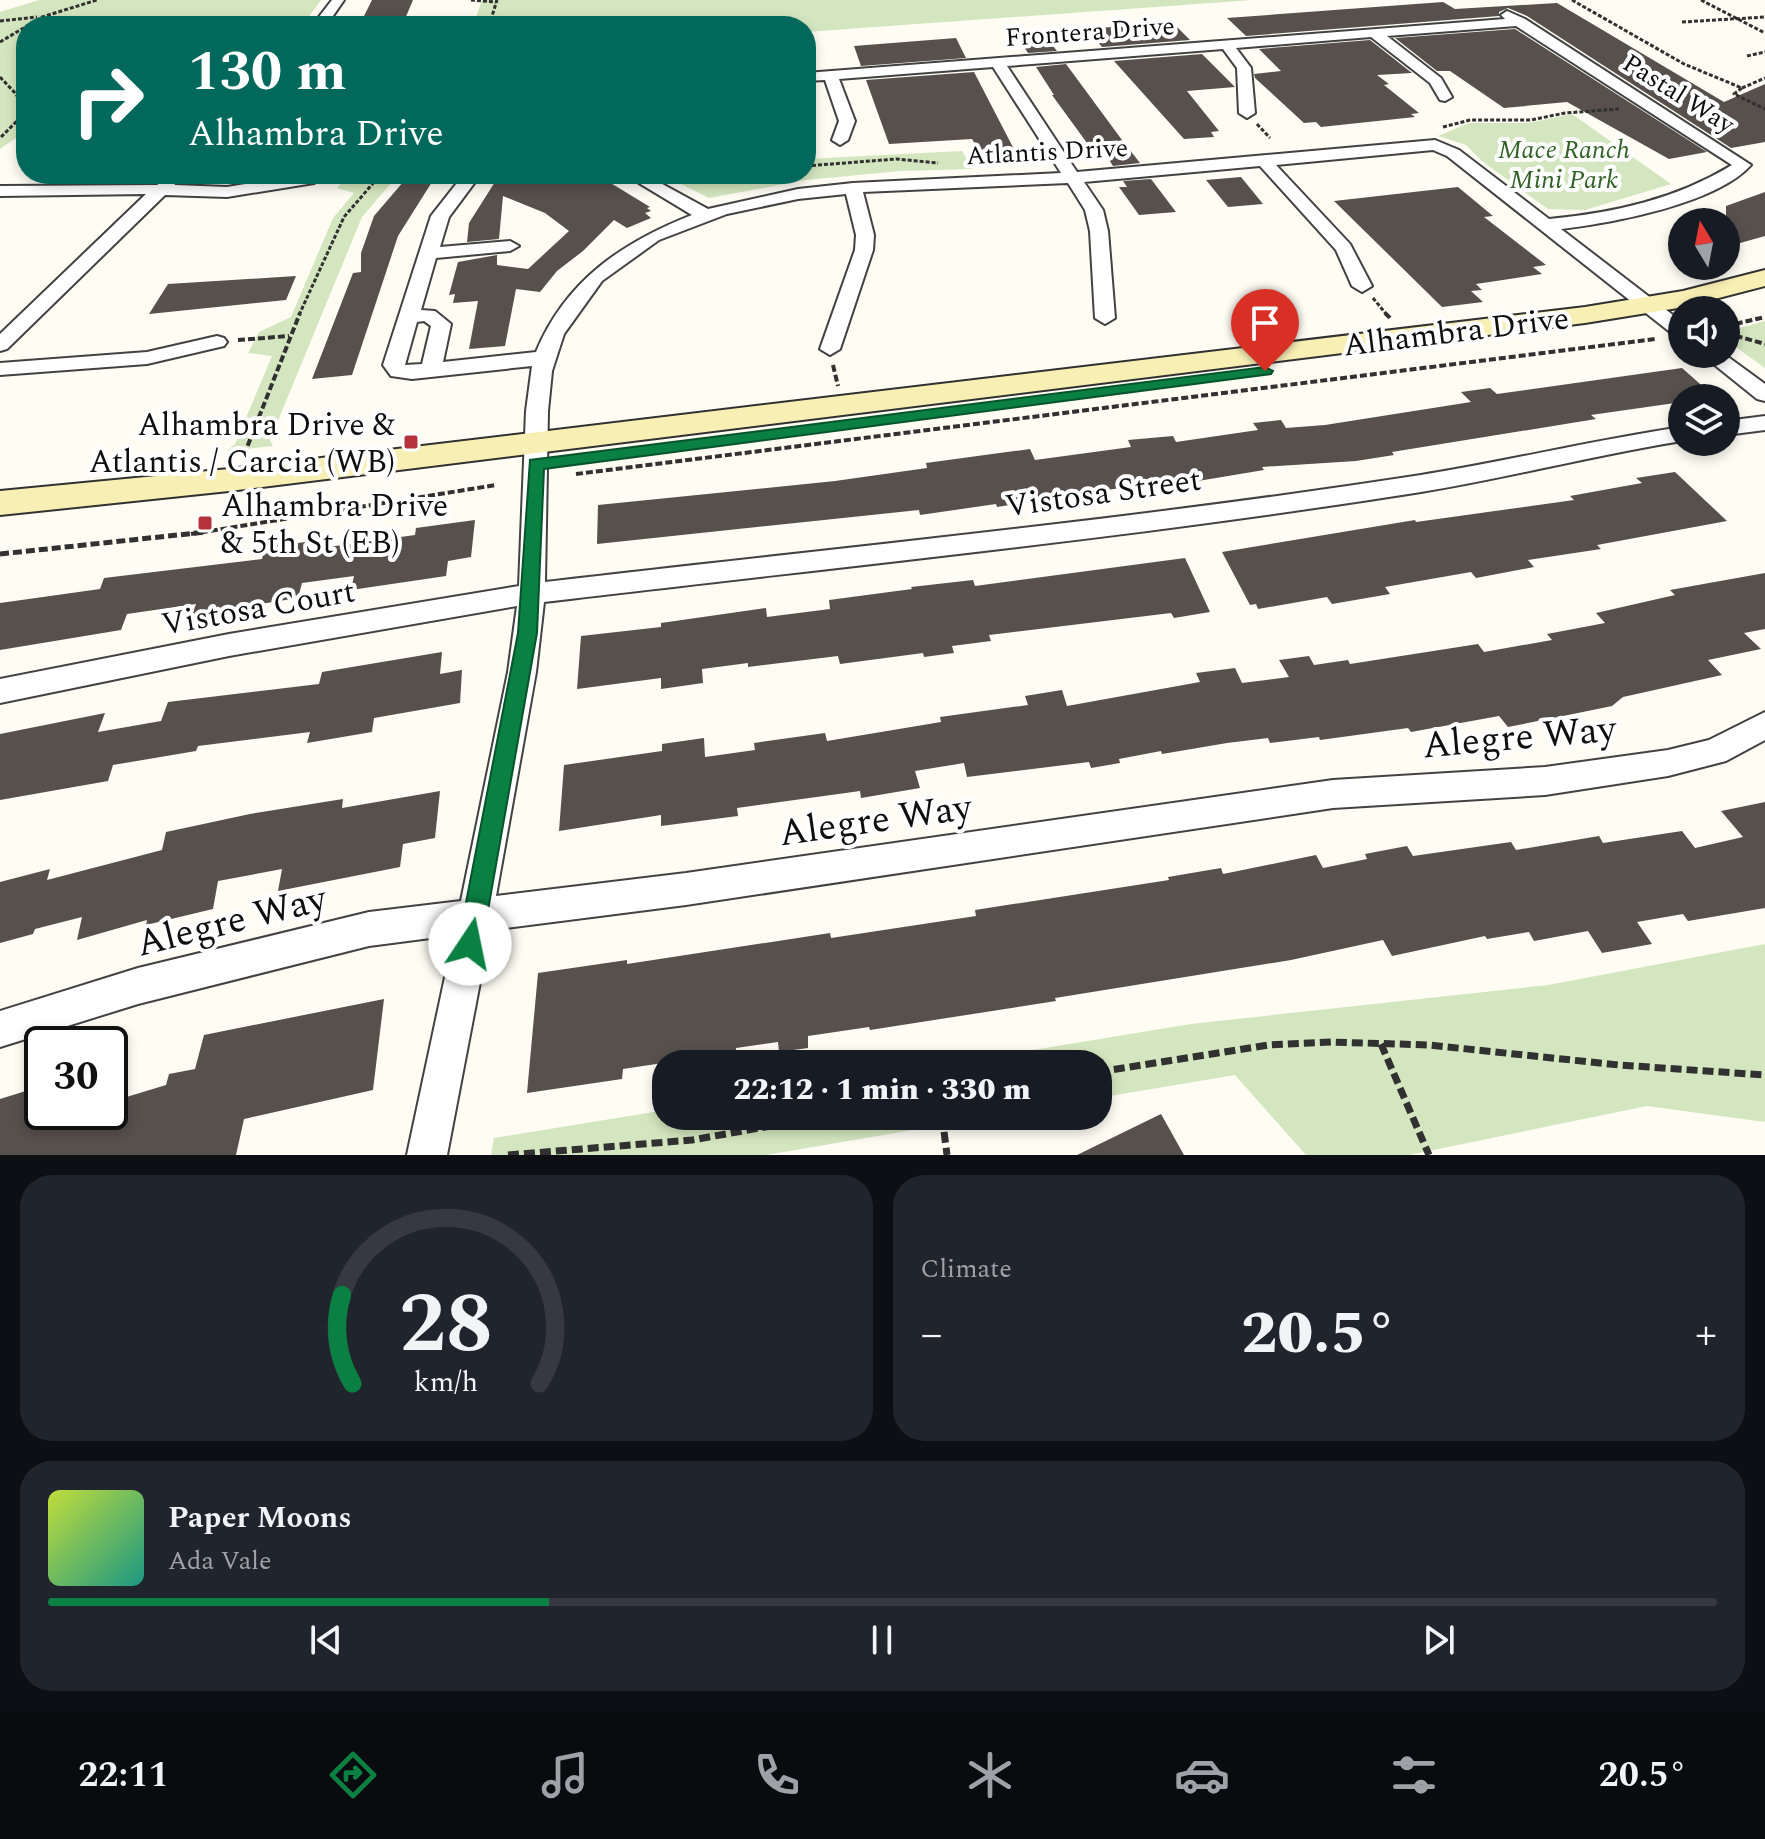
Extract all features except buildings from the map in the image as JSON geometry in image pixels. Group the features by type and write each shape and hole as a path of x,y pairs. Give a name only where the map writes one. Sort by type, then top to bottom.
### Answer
{"main road":[{"name":"Alhambra Drive","path":"2,527 230,502 536,453 1666,323 1765,278"},
{"path":"1740,305 1765,299"}],"street":[{"name":"Pastal Way","path":"1490,7 1520,22 1653,105 1743,165 1666,202 1628,214 1546,225"},
{"name":"Frontera Drive","path":"816,76 1520,22"},
{"path":"1374,33 1436,81 1445,97"},
{"path":"1226,44 1244,68 1247,113"},
{"path":"997,62 1094,210 1099,231 1105,318"},
{"path":"830,75 847,121 840,140"},
{"path":"1435,145 1453,153 1666,323"},
{"name":"Atlantis Drive","path":"427,1155 528,633 536,453 544,358 569,308 599,274 646,241 705,215 743,203 853,188 1074,178 1435,145"},
{"path":"1264,161 1344,248 1362,286"},
{"path":"0,345 168,184"},
{"path":"0,191 110,188 227,192 277,184"},
{"path":"465,184 440,216 394,365 398,371 431,370 544,358"},
{"path":"650,184 705,215"},
{"path":"830,349 864,250 865,235 853,188"},
{"path":"430,253 510,246"},
{"path":"409,317 428,315 441,324 431,370"},
{"path":"0,369 147,358 217,342"},
{"path":"1730,368 1765,394"},
{"path":"1740,426 1765,423"},
{"name":"Vistosa Street","path":"529,594 1085,530 1423,483 1603,446 1668,436"},
{"name":"Vistosa Court","path":"0,691 229,645 529,594"},
{"name":"Alegre Way","path":"0,1029 138,986 369,929 686,889 1333,794 1545,781 1668,763 1715,752 1765,725"}],"path":[{"path":"45,16 97,0"},
{"path":"471,0 496,1"},
{"path":"1572,0 1684,64 1742,88"},
{"path":"1701,0 1765,33"},
{"path":"1682,22 1765,17"},
{"path":"1747,56 1765,52"},
{"path":"0,77 16,90"},
{"path":"1765,78 1734,94 1765,109"},
{"path":"1435,145 1432,135 1435,130 1470,120 1531,120 1565,113 1653,105"},
{"path":"0,138 16,122"},
{"path":"816,165 912,160 961,166 969,181"},
{"path":"243,455 289,336 344,217 372,184"},
{"path":"1362,286 1393,322"},
{"path":"1740,323 1765,317"},
{"path":"576,474 1666,323"},
{"path":"217,342 289,336"},
{"path":"1740,337 1765,344"},
{"path":"2,527 200,533 496,485"},
{"path":"1112,1070 1269,1045 1331,1042 1429,1045 1619,1065 1765,1075"},
{"path":"1381,1044 1429,1155"},
{"path":"508,1155 692,1140 748,1130"},
{"path":"944,1130 947,1155"}],"green space":[{"path":"39,0 321,0 309,16 16,16 16,138 0,149 0,12"},
{"path":"482,0 1253,0 816,31 816,16 476,16"},
{"name":"Mace Ranch Mini Park","path":"1572,114 1671,184 1585,210 1548,209 1483,162 1466,145 1438,136 1469,123 1528,123"},
{"path":"962,151 972,169 900,171 816,179 816,158"},
{"path":"340,184 390,184 362,217 270,440 273,446 227,451 235,444 272,356 248,353 259,332 291,317 333,218 354,193 337,188"},
{"path":"681,184 784,184 709,198"},
{"path":"1765,321 1765,368 1740,350 1740,328"},
{"path":"1765,944 1765,1122 1647,1106 1409,1155 1306,1155 1235,1075 1112,1096 1112,1050 1032,1050 1191,1024 1548,985"},
{"path":"652,1112 652,1130 913,1130 766,1155 491,1155 494,1138"}],"place":[{"name":"Alhambra Drive & Atlantis / Carcia (WB)","path":"411,442"},
{"name":"Alhambra Drive & 5th St (EB)","path":"205,523"}],"route":[{"path":"470,944 528,633 536,464 1265,371"}]}
